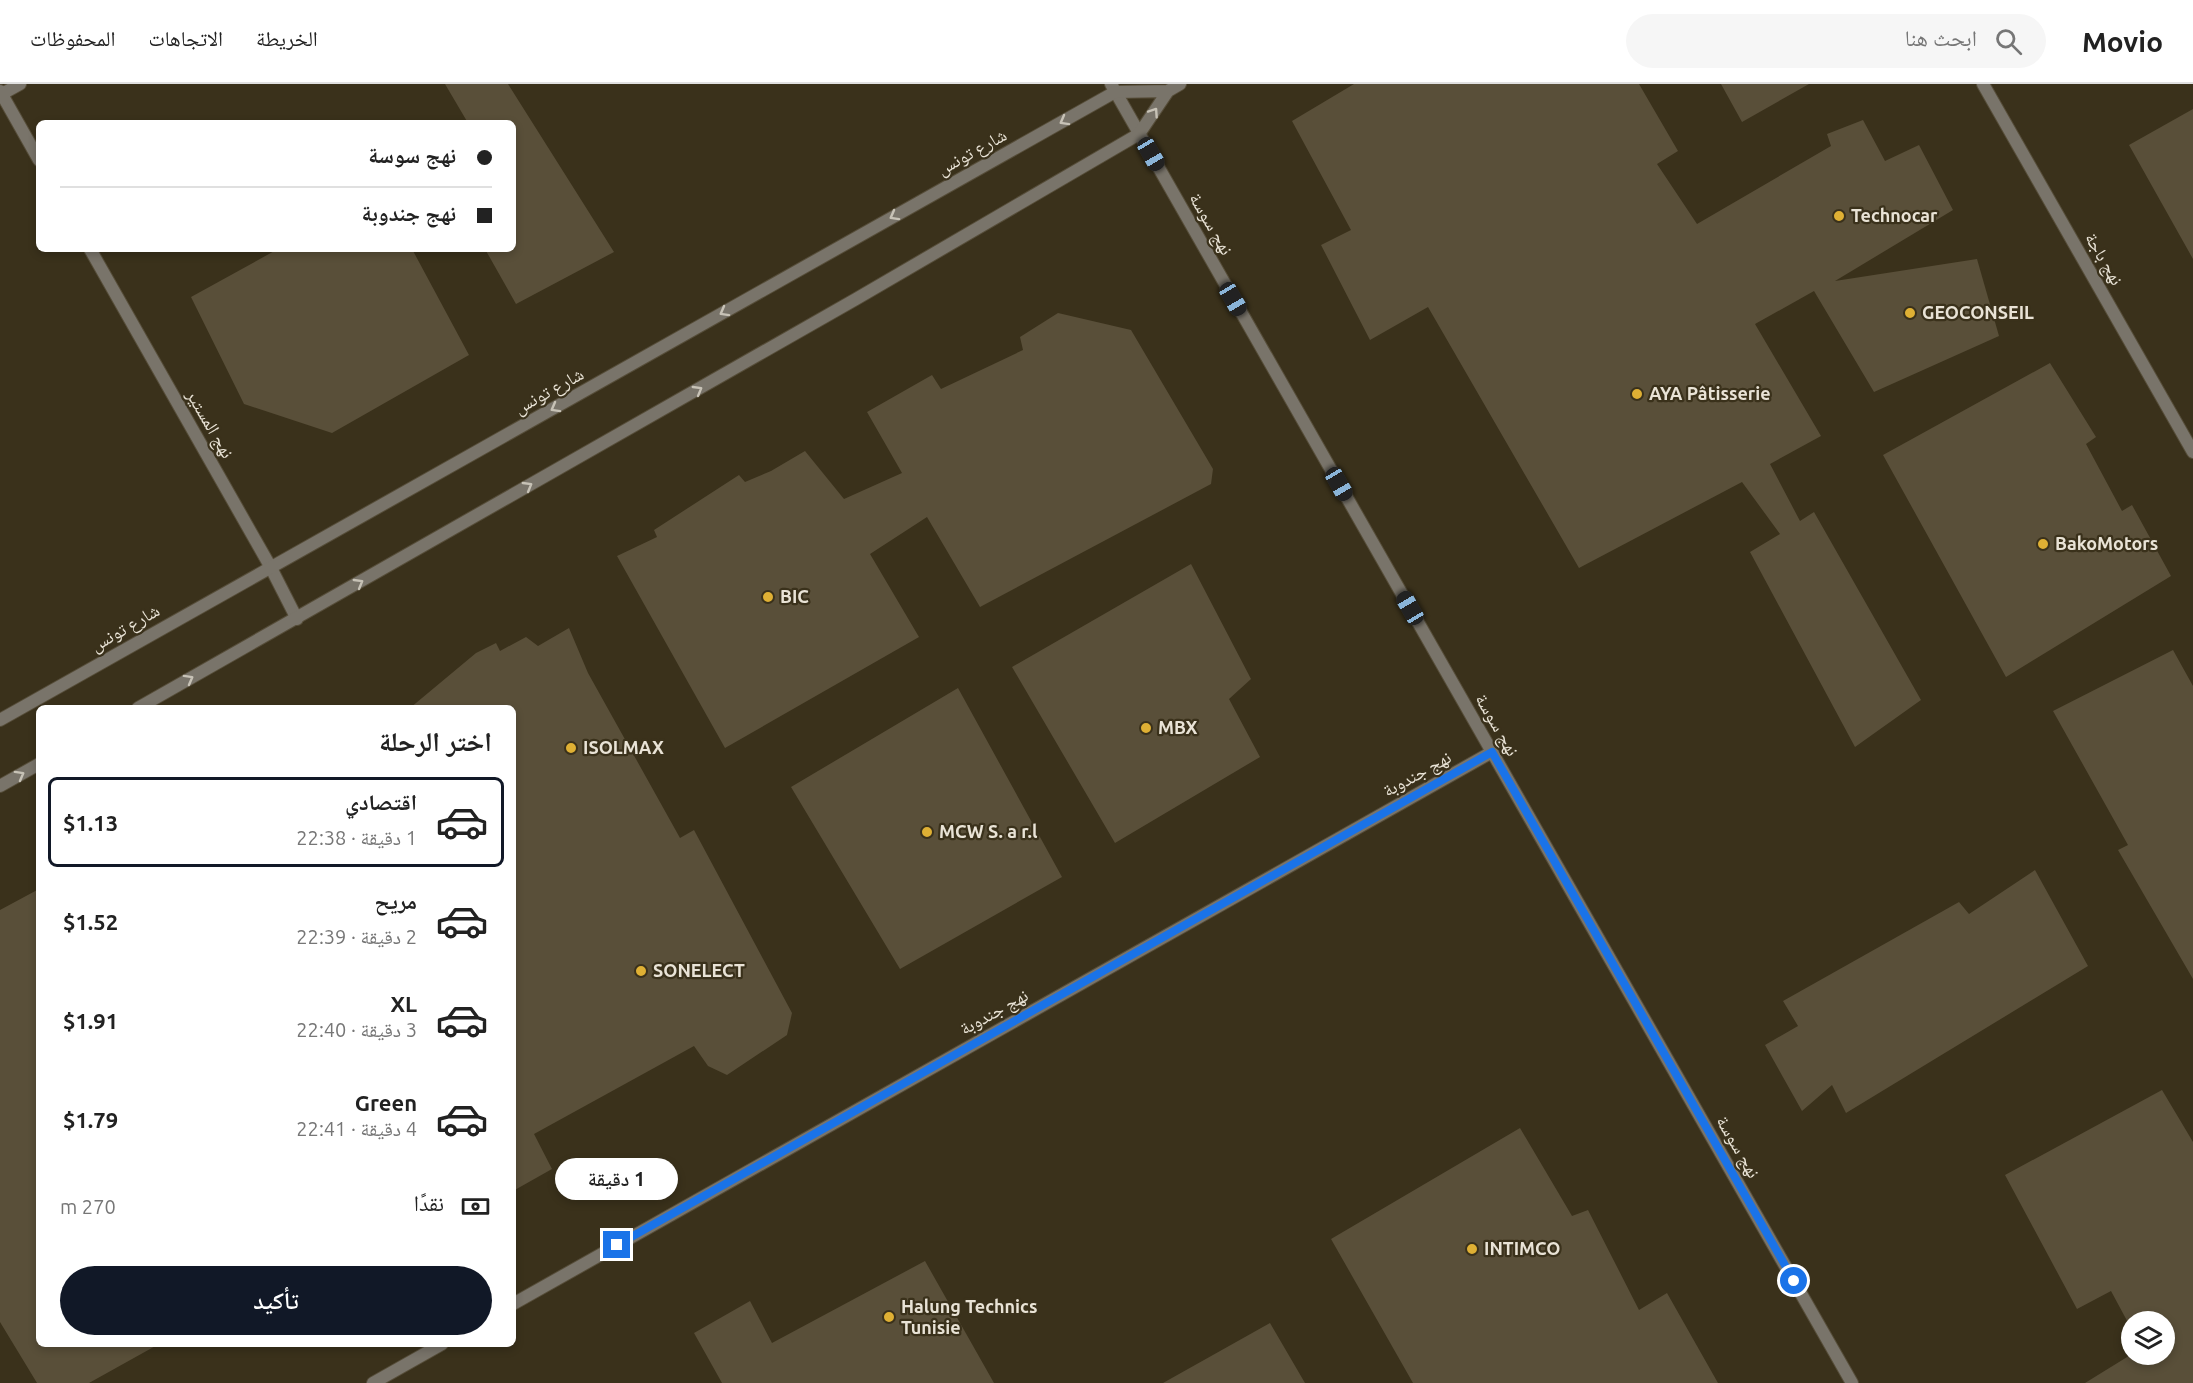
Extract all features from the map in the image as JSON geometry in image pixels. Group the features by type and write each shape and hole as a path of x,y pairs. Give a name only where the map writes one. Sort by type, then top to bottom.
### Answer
{"street":[{"path":"20,84 1,93 36,155"},
{"path":"143,705 856,299 1139,134 1168,91 1180,84"},
{"name":"نهج باجة","path":"1983,84 2193,452"},
{"path":"1113,88 1168,91"},
{"name":"نهج سوسة","path":"1113,88 1852,1383"},
{"name":"شارع تونس","path":"0,720 1113,88"},
{"name":"نهج المستير","path":"92,252 270,566 297,619"},
{"name":"نهج جندوبة","path":"516,1302 1492,752"},
{"path":"0,786 36,766"},
{"path":"373,1383 437,1347"}],"building":[{"path":"445,84 508,84 614,252 516,304 487,252 516,252 516,120 466,120"},
{"path":"1354,84 1639,84 1678,151 1657,164 1697,224 1831,146 1827,134 1863,120 1885,161 1919,145 1953,210 1835,281 1977,259 1999,336 1874,392 1814,291 1755,324 1821,436 1770,464 1800,521 1814,512 1921,700 1855,747 1750,552 1780,534 1742,482 1579,568 1428,307 1370,340 1321,245 1351,230 1292,121"},
{"path":"1721,84 1809,84 1742,122"},
{"path":"2193,109 2193,259 2129,145"},
{"path":"273,252 414,252 469,355 332,433 244,404 191,297"},
{"path":"1058,313 1131,330 1213,469 1211,484 980,607 927,517 870,554 919,637 725,748 617,556 657,537 654,530 739,475 745,482 771,471 805,451 844,499 902,473 867,412 932,375 941,389 1023,350 1020,337"},
{"name":"BakoMotors","path":"2050,363 2096,437 2086,444 2122,511 2132,505 2171,576 2006,677 1883,455"},
{"name":"MBX","path":"1191,564 1251,679 1229,699 1260,757 1115,843 1012,667"},
{"path":"569,628 588,673 680,838 694,830 792,1013 787,1035 727,1075 708,1066 694,1046 534,1134 552,1169 516,1189 516,705 414,705 476,653 496,643 500,651 526,637 538,646"},
{"path":"2173,650 2193,686 2193,979 2118,850 2128,845 2053,711"},
{"name":"MCW S. a r.l","path":"958,688 1062,877 900,969 791,787"},
{"path":"2035,870 2088,966 1846,1113 1832,1085 1802,1111 1765,1045 1798,1026 1783,1001 1959,902 1969,914"},
{"path":"36,891 36,1347 154,1347 89,1383 37,1383 0,1322 0,910"},
{"path":"2162,1090 2193,1142 2193,1383 2085,1383 2121,1361 2121,1365 2175,1365 2175,1311 2122,1311 2111,1291 2077,1309 2005,1175"},
{"name":"INTIMCO","path":"1520,1128 1572,1216 1588,1210 1639,1310 1667,1293 1718,1383 1413,1383 1331,1239"},
{"name":"Halung Technics Tunisie","path":"925,1261 994,1383 722,1383 694,1333 750,1301 772,1343"},
{"path":"1270,1323 1305,1383 1163,1383"}],"place":[{"name":"Technocar","path":"1839,216"},
{"name":"GEOCONSEIL","path":"1910,313"},
{"name":"AYA Pâtisserie","path":"1637,394"},
{"name":"BakoMotors","path":"2043,544"},
{"name":"BIC","path":"768,597"},
{"name":"MBX","path":"1146,728"},
{"name":"ISOLMAX","path":"571,748"},
{"name":"MCW S. a r.l","path":"927,832"},
{"name":"SONELECT","path":"641,971"},
{"name":"INTIMCO","path":"1472,1249"},
{"name":"Halung Technics Tunisie","path":"889,1317"}],"route":[{"path":"617,1245 1492,752 1794,1281"}]}
